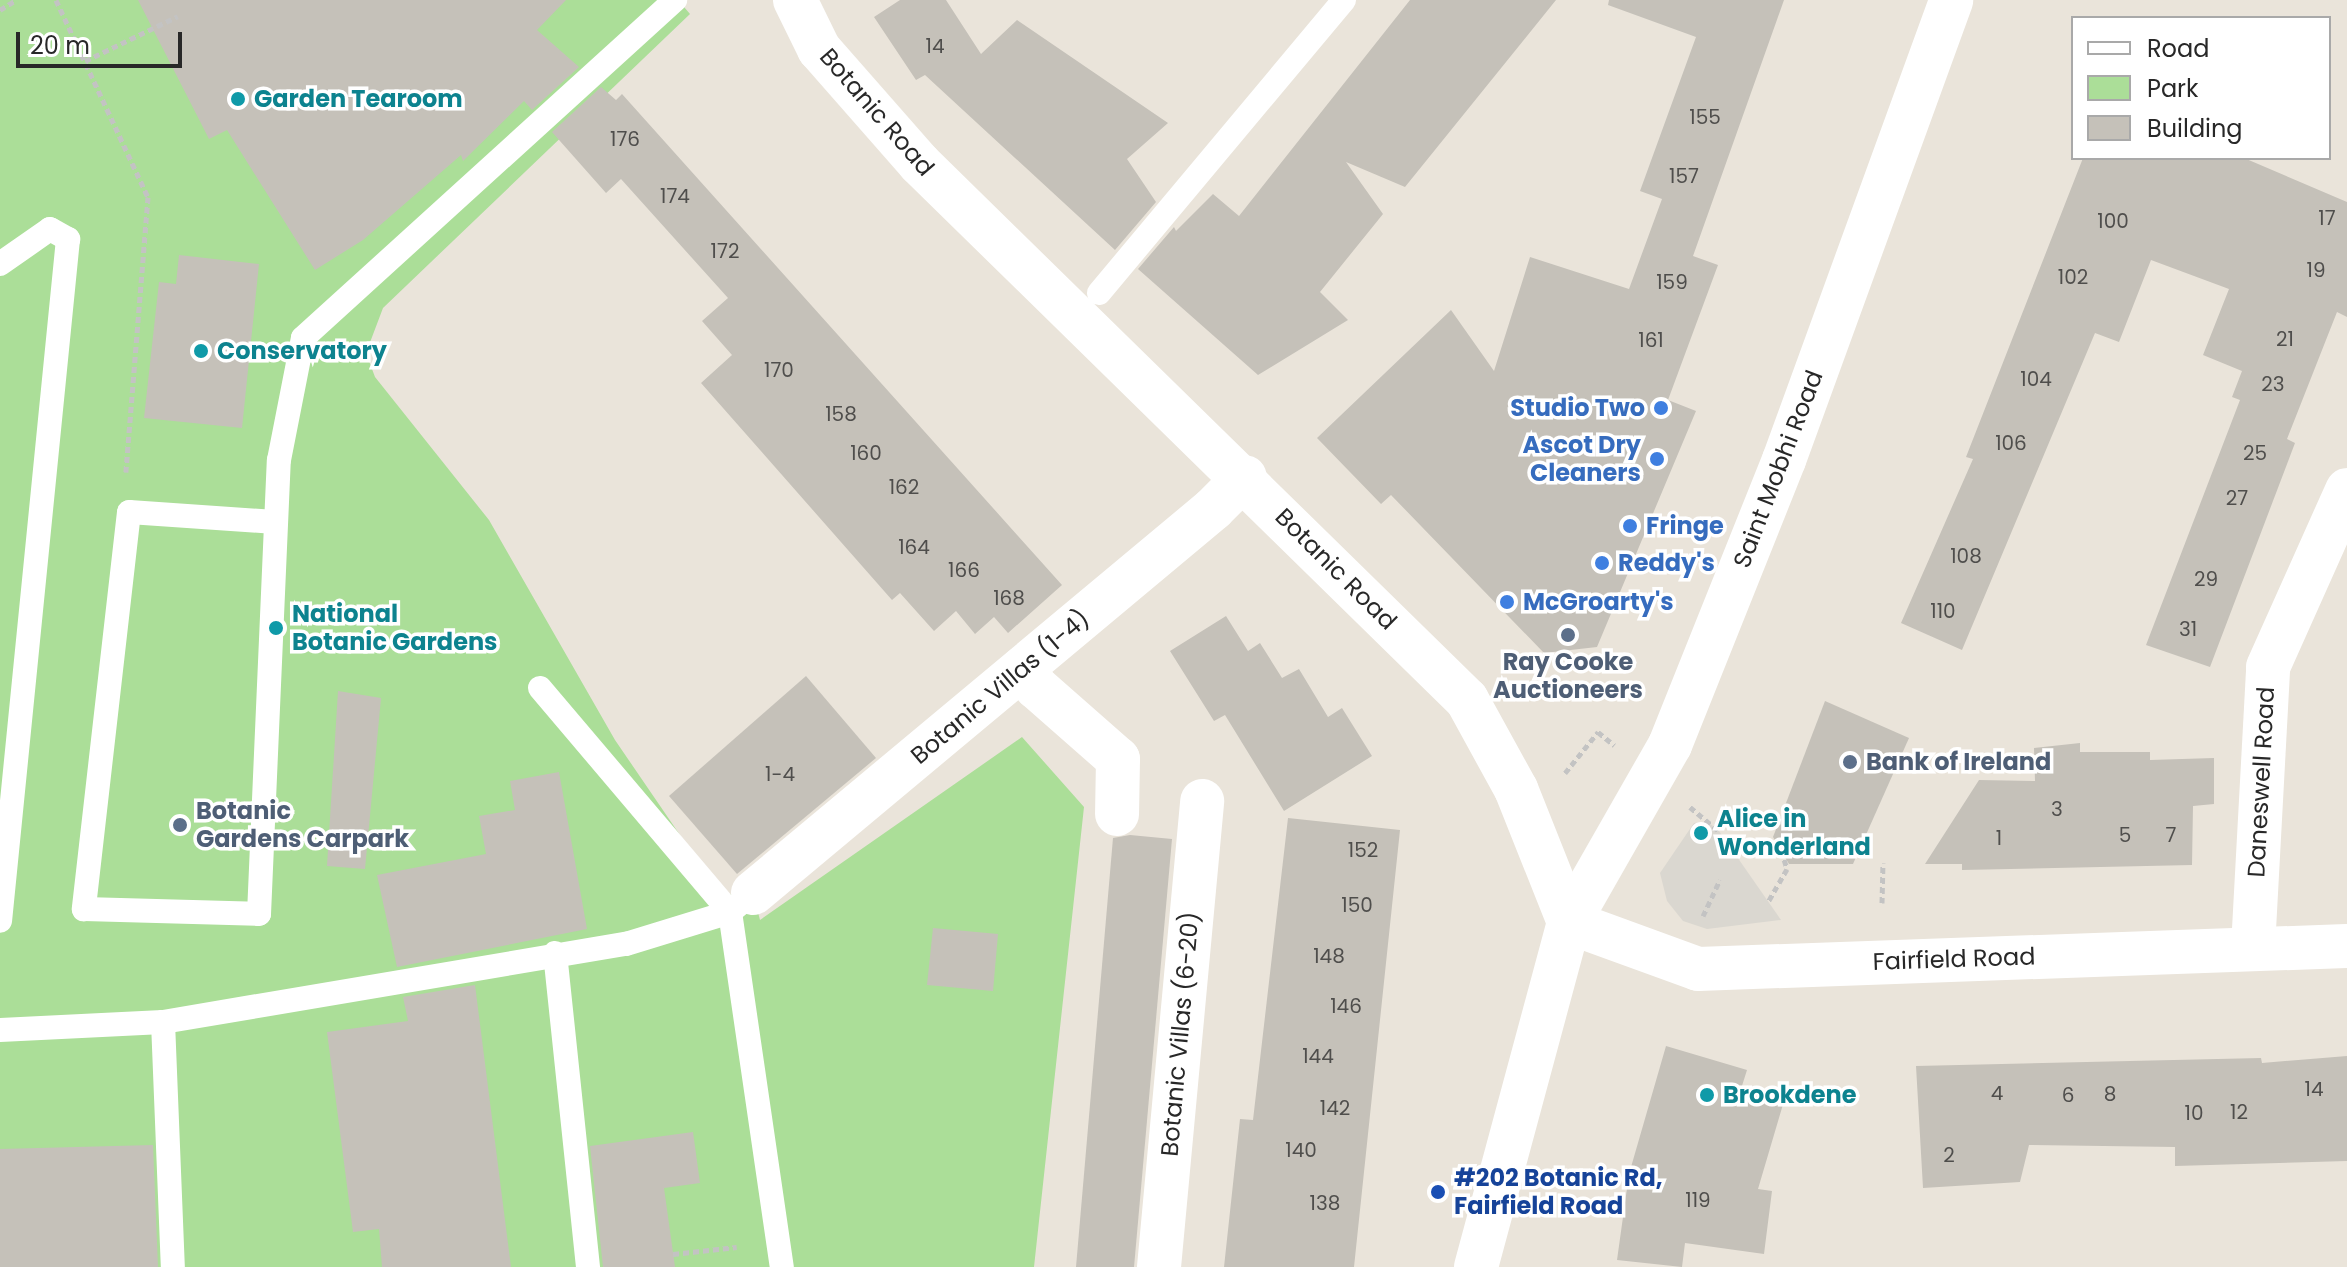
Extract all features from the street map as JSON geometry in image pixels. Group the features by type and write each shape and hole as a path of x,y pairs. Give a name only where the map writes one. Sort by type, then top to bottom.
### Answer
{"street":[{"name":"Botanic Road","path":"795,0 819,49 919,163 1245,477 1467,700 1516,789 1569,922"},
{"name":"Saint Mobhi Road","path":"1569,922 1670,745 1784,460 1951,0"},
{"name":"Botanic Villas (1-4)","path":"741,903 1023,668 1245,477"},
{"name":"Daneswell Road","path":"2253,948 2268,667 2347,490"},
{"path":"1023,668 1036,687 1118,759 1117,814"},
{"name":"Botanic Villas (6-20)","path":"1159,1267 1202,801"},
{"name":"Fairfield Road","path":"1569,922 1698,969 2347,946"},
{"path":"1476,1267 1569,922"}],"lane":[{"path":"275,522 129,512 84,909 259,914 279,460 303,338 675,0"},
{"path":"1099,293 1344,0"},
{"path":"0,264 50,229 68,239 0,921"},
{"path":"540,688 741,903 782,1267"},
{"path":"0,1030 163,1022 555,953 626,944 741,903"},
{"path":"555,953 588,1267"},
{"path":"163,1022 173,1267"}],"path":[{"path":"0,10 16,0"},
{"path":"56,0 148,197 125,478 129,512"},
{"path":"85,62 178,16"},
{"path":"1731,848 1781,850 1787,869 1768,902"},
{"path":"1882,903 1883,863"},
{"path":"673,1254 778,1242"}],"green space":[{"name":"National Botanic Gardens","path":"0,0 678,0 690,14 383,308 366,353 375,377 489,520 615,740 721,895 753,893 760,920 1022,737 1084,807 1034,1267 0,1267"}],"shaded area":[{"path":"1708,822 1719,831 1781,920 1707,929 1683,921 1667,901 1660,873 1694,823"}],"building":[{"path":"138,0 566,0 537,30 579,67 532,110 524,101 463,161 461,155 363,240 315,270 227,130 209,139"},
{"path":"900,0 946,0 981,54 1017,20 1168,123 1127,159 1156,202 1115,250 925,75 916,80 874,17"},
{"path":"1410,0 1556,0 1405,187 1346,162 1383,214 1320,292 1348,320 1258,375 1138,269 1174,227 1176,231 1213,194 1239,216"},
{"path":"1609,0 1784,0 1693,256 1718,265 1668,400 1696,411 1597,647 1544,653 1391,495 1381,504 1317,438 1451,310 1494,371 1530,257 1629,289 1662,199 1640,191 1696,37 1608,5"},
{"path":"601,87 616,100 622,94 1062,585 1008,633 994,617 975,634 956,611 934,631 900,593 892,600 701,383 732,355 702,321 728,298 621,179 606,193 552,132"},
{"path":"2082,160 2249,160 2347,202 2347,317 2337,312 2287,439 2295,443 2210,667 2146,645 2240,400 2232,397 2242,371 2203,355 2229,289 2151,260 2119,342 2095,333 1962,650 1901,623 1973,459 1966,457"},
{"name":"Conservatory","path":"179,255 259,264 242,428 144,418 159,282 176,284"},
{"path":"1226,616 1248,651 1260,643 1282,678 1299,669 1328,717 1342,708 1372,756 1284,811 1225,715 1214,721 1170,651"},
{"path":"806,676 876,758 737,874 669,796"},
{"path":"338,691 381,698 365,869 327,866"},
{"name":"Bank of Ireland","path":"1825,701 1909,738 1853,864 1789,864 1773,837"},
{"path":"2080,743 2080,752 2150,752 2150,760 2214,758 2214,804 2193,806 2192,865 1962,870 1962,864 1925,864 1979,780 2035,781 2034,748"},
{"path":"559,772 587,929 397,967 377,875 486,854 479,816 515,810 510,781"},
{"path":"1288,818 1400,830 1354,1267 1224,1267 1240,1119 1253,1120"},
{"path":"1130,835 1172,839 1134,1267 1076,1267 1113,838"},
{"path":"933,928 998,934 993,991 927,985"},
{"path":"475,985 511,1267 382,1267 379,1229 353,1232 327,1032 408,1021 403,997"},
{"path":"1666,1046 1747,1070 1741,1089 1784,1101 1758,1189 1772,1191 1764,1254 1685,1243 1682,1267 1617,1260 1629,1174"},
{"path":"2347,1056 2347,1161 2175,1166 2175,1147 2029,1145 2020,1182 1923,1188 1916,1066 2261,1058 2262,1063"},
{"path":"693,1132 700,1183 664,1188 675,1267 603,1267 590,1146"},
{"path":"153,1145 158,1267 0,1267 0,1149"}],"place":[{"name":"Garden Tearoom","path":"238,99"},
{"name":"Conservatory","path":"201,351"},
{"name":"Studio Two","path":"1661,408"},
{"name":"Ascot Dry Cleaners","path":"1657,459"},
{"name":"Fringe","path":"1630,526"},
{"name":"Reddy's","path":"1602,563"},
{"name":"McGroarty's","path":"1507,602"},
{"name":"National Botanic Gardens","path":"276,628"},
{"name":"Ray Cooke Auctioneers","path":"1568,635"},
{"name":"Bank of Ireland","path":"1850,762"},
{"name":"Botanic Gardens Carpark","path":"180,825"},
{"name":"Alice in Wonderland","path":"1701,833"},
{"name":"Brookdene","path":"1707,1095"},
{"name":"#202 Botanic Rd, Fairfield Road","path":"1438,1192"}]}
